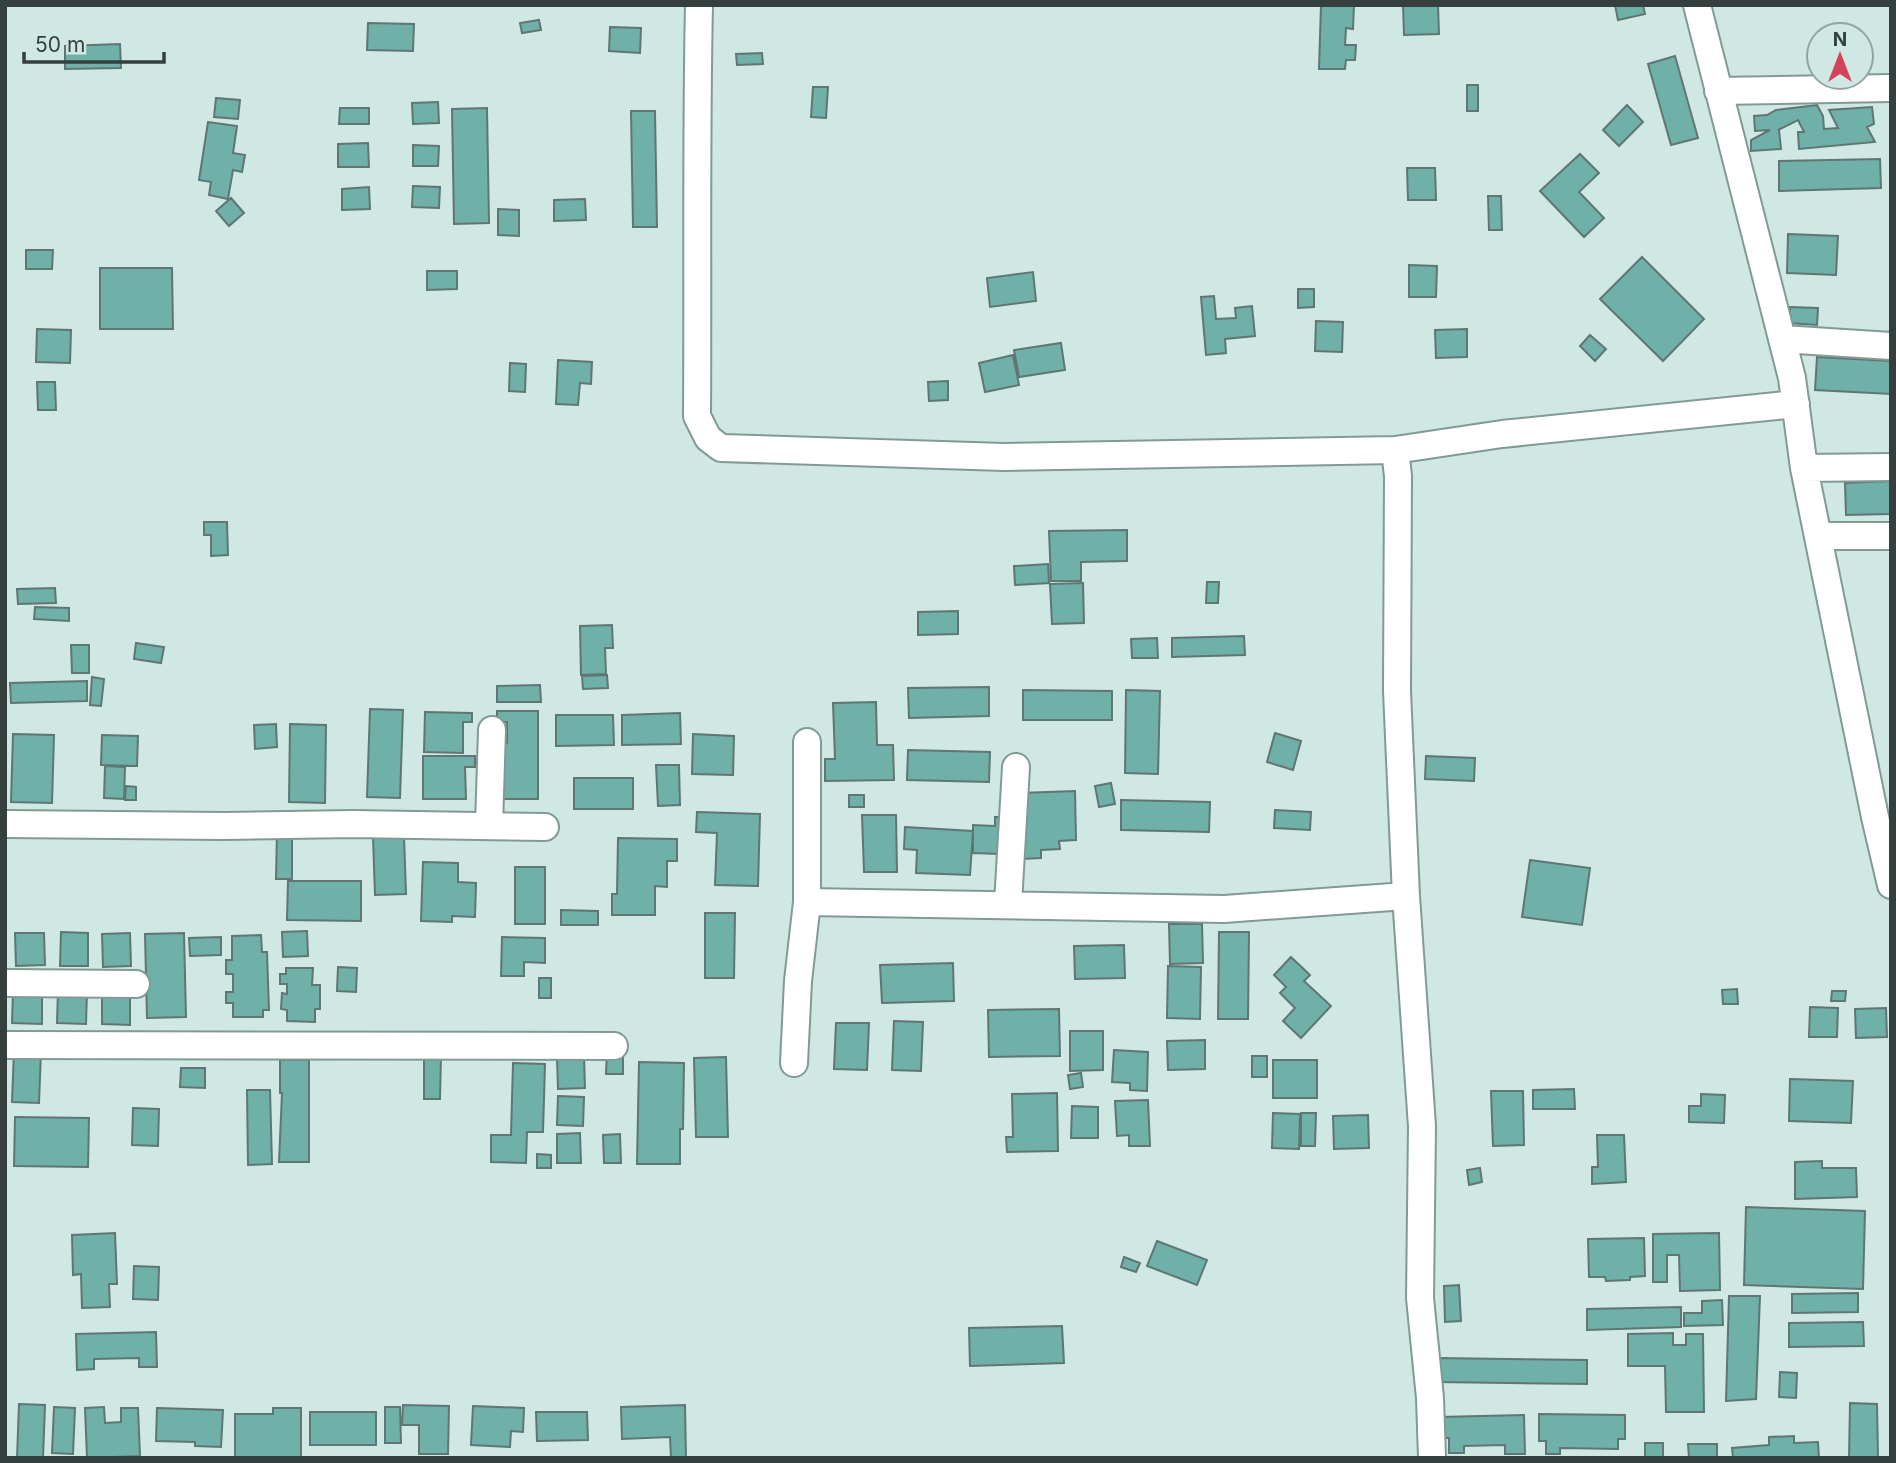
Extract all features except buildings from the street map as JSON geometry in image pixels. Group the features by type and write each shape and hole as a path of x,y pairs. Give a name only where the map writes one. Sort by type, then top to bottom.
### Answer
{"street":[{"path":"699,5 697,416 708,438 721,448 1004,457 1395,450 1502,434 1796,404"},
{"path":"1697,5 1782,339 1796,404 1804,468 1891,885"},
{"path":"1718,91 1891,88"},
{"path":"1782,339 1891,346"},
{"path":"1395,450 1398,476 1397,691 1406,896 1422,1126 1420,1298 1430,1398 1432,1458"},
{"path":"1804,468 1891,467"},
{"path":"1818,536 1891,536"},
{"path":"489,826 492,730"},
{"path":"794,1063 798,981 807,902 807,742"},
{"path":"1008,904 1016,767"},
{"path":"5,824 545,827"},
{"path":"807,902 1224,909 1406,896"},
{"path":"5,983 136,984"},
{"path":"5,1045 614,1046"}]}
